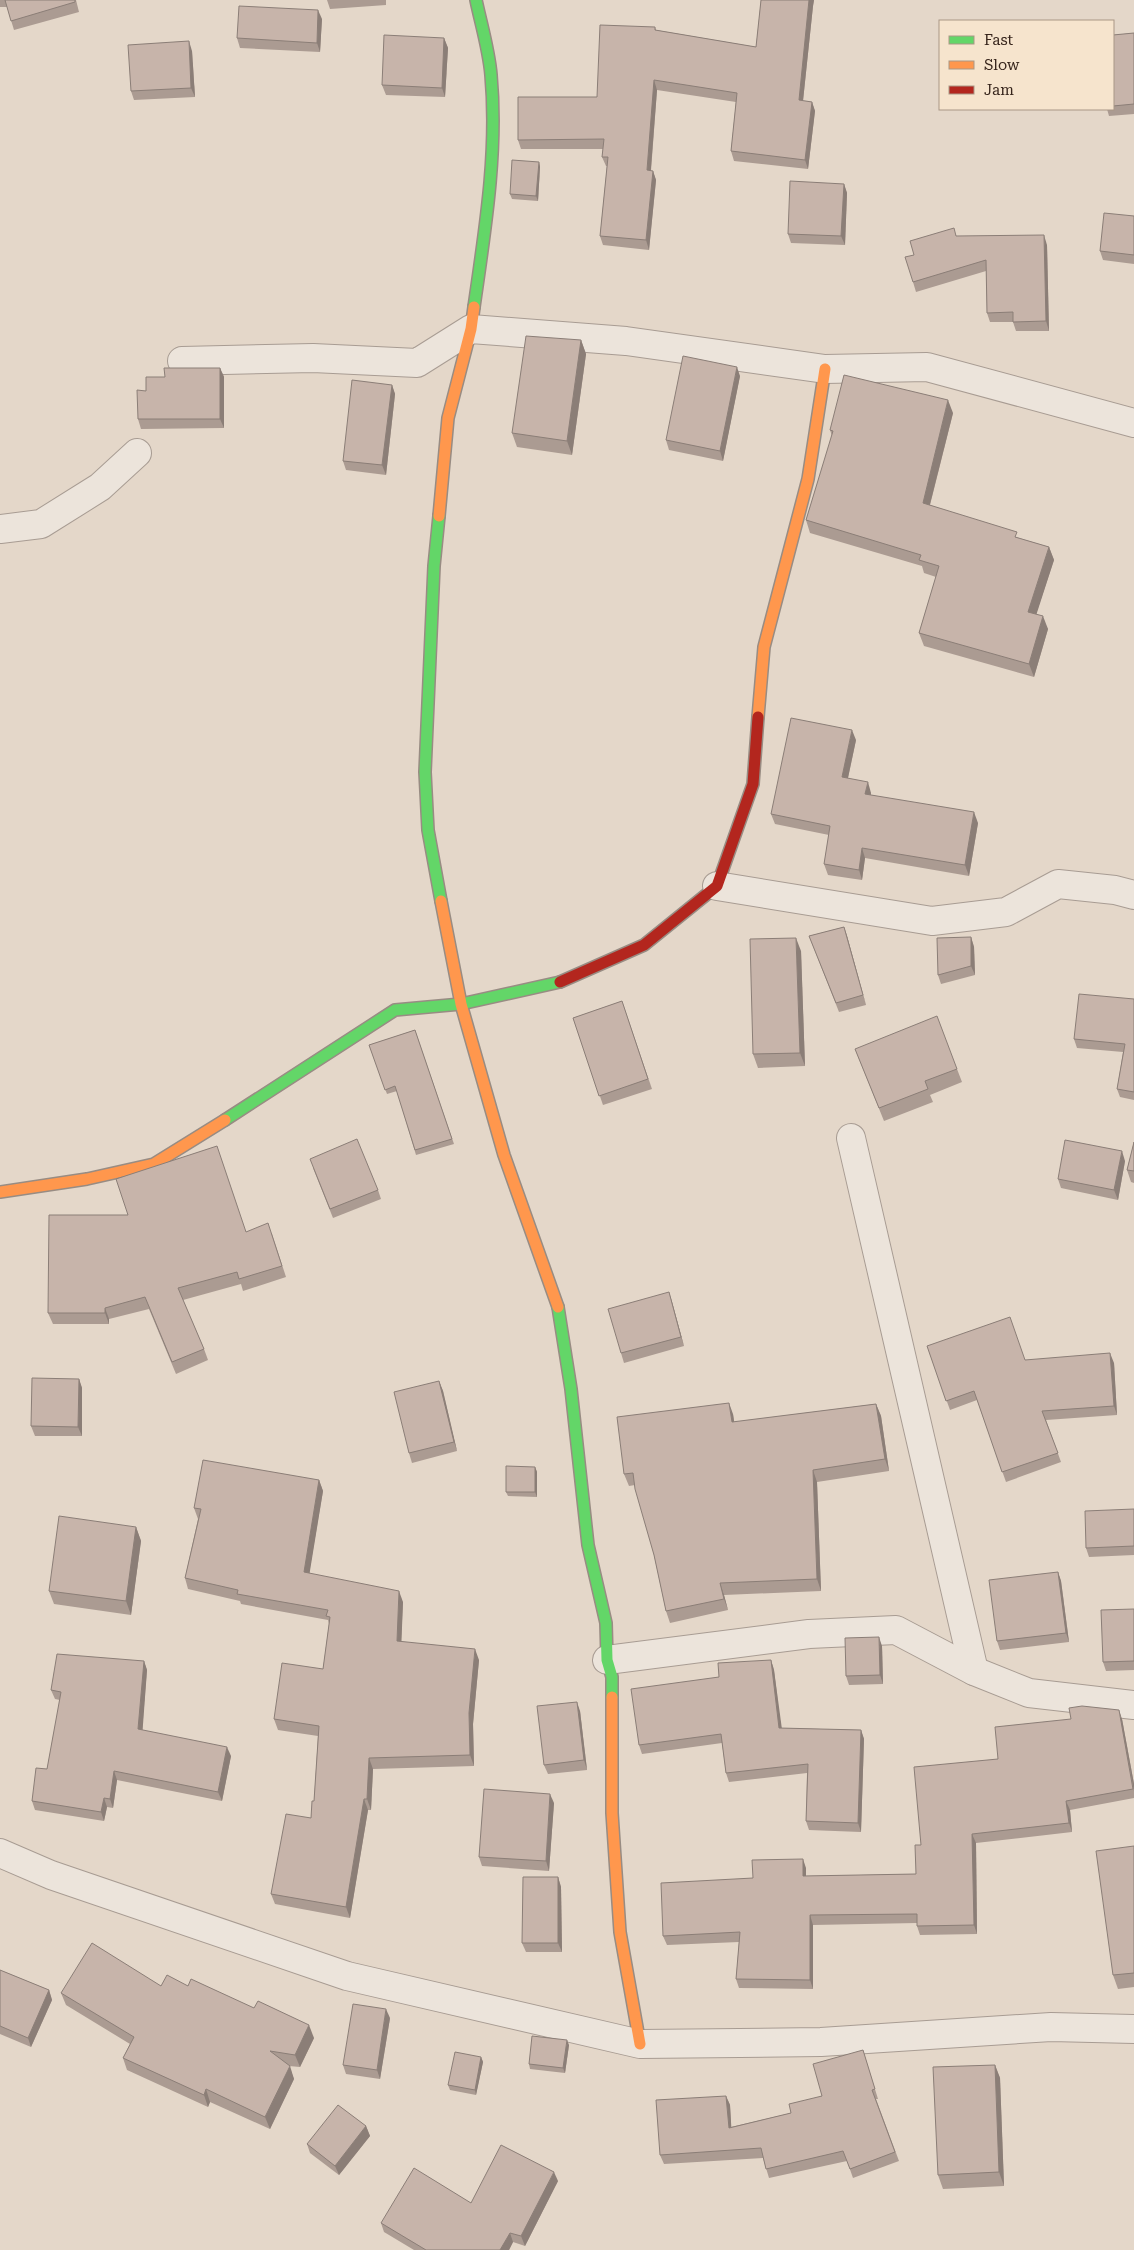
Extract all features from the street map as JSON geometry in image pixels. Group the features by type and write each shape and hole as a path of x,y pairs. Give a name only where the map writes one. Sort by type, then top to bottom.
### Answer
{"street":[{"path":"476,0 491,74 494,132 484,240 471,328 448,418 434,566 425,772 428,830 461,1004 504,1155 558,1305 588,1545 606,1623 607,1660 612,1677 612,1813 620,1932 640,2044"},
{"path":"182,361 313,358 417,363 471,328 626,341 825,370 927,367 1134,423"},
{"path":"0,1192 86,1179 154,1164 269,1093 396,1010 461,1004 561,982 644,945 717,886 753,784 764,648 808,478 825,370"},
{"path":"0,529 41,524 100,487 137,453"},
{"path":"717,886 932,921 1006,912 1058,884 1115,890 1134,895"},
{"path":"851,1138 974,1671"},
{"path":"607,1660 809,1634 896,1630 974,1671 1029,1693 1134,1705"},
{"path":"0,1854 51,1875 347,1976 640,2044 821,2042 1051,2028 1134,2029"}],"building":[{"path":"5,0 75,0 75,2 11,21"},
{"path":"761,0 809,0 799,100 812,102 805,160 731,151 737,93 654,80 647,170 653,171 646,240 600,236 608,157 602,157 604,139 518,140 518,97 597,97 600,25 655,27 655,30 756,47"},
{"path":"239,6 318,10 317,43 237,38"},
{"path":"1134,33 1134,104 1114,106 1114,35"},
{"path":"384,35 444,38 442,88 382,85"},
{"path":"189,41 191,88 131,91 128,45"},
{"path":"512,160 539,162 536,196 510,194"},
{"path":"790,181 844,184 841,236 788,234"},
{"path":"1104,213 1134,216 1134,255 1100,251"},
{"path":"954,228 956,236 1044,235 1046,321 1013,322 1013,312 987,313 986,260 913,282 905,257 914,255 910,241"},
{"path":"526,336 581,340 567,441 512,433"},
{"path":"683,356 737,367 720,451 666,440"},
{"path":"164,368 220,368 220,419 138,419 137,390 146,391 146,377 165,377"},
{"path":"844,375 948,400 923,503 1017,532 1015,537 1049,547 1028,612 1043,616 1029,664 919,633 939,566 919,560 921,555 806,520 833,431 830,430"},
{"path":"352,380 392,385 382,465 343,461"},
{"path":"791,718 852,730 842,777 868,782 865,794 974,812 965,865 862,848 859,870 824,864 830,826 771,814"},
{"path":"844,927 863,995 836,1003 809,936"},
{"path":"971,937 971,966 938,975 937,938"},
{"path":"796,938 800,1053 753,1054 750,939"},
{"path":"1079,994 1134,999 1134,1092 1117,1089 1125,1044 1074,1039"},
{"path":"622,1001 648,1079 599,1096 573,1018"},
{"path":"937,1016 957,1069 925,1081 928,1089 879,1108 855,1049"},
{"path":"415,1030 452,1139 415,1150 395,1086 385,1090 369,1045"},
{"path":"357,1139 378,1190 330,1209 310,1159"},
{"path":"1065,1140 1122,1151 1114,1190 1058,1179"},
{"path":"1134,1142 1134,1171 1127,1170"},
{"path":"217,1146 246,1232 268,1223 282,1266 239,1279 237,1272 178,1288 204,1349 172,1362 145,1297 105,1308 105,1313 48,1313 49,1215 128,1215 116,1179"},
{"path":"669,1292 681,1337 621,1353 608,1309"},
{"path":"1010,1317 1025,1360 1110,1353 1114,1406 1042,1411 1058,1453 1002,1472 974,1391 946,1401 927,1346"},
{"path":"32,1378 79,1379 78,1427 31,1426"},
{"path":"439,1381 454,1442 409,1453 394,1392"},
{"path":"729,1403 732,1422 876,1404 885,1459 813,1470 817,1579 720,1583 724,1599 666,1611 654,1555 635,1489 633,1473 624,1474 617,1417"},
{"path":"203,1460 319,1480 304,1572 399,1591 397,1641 475,1649 469,1713 470,1755 369,1758 367,1799 364,1799 346,1907 271,1894 286,1814 311,1818 312,1801 314,1801 319,1726 274,1719 282,1663 323,1669 330,1617 326,1616 328,1610 237,1594 238,1590 185,1578 201,1509 194,1508"},
{"path":"506,1466 535,1467 535,1492 506,1492"},
{"path":"1134,1509 1134,1546 1086,1548 1085,1511"},
{"path":"59,1516 136,1527 126,1601 49,1591"},
{"path":"1058,1572 1066,1633 997,1641 989,1580"},
{"path":"1134,1609 1134,1661 1103,1662 1101,1610"},
{"path":"879,1637 880,1675 846,1676 845,1638"},
{"path":"57,1654 144,1661 138,1729 227,1747 218,1792 114,1771 110,1799 104,1798 101,1812 32,1801 36,1768 47,1769 61,1692 51,1690"},
{"path":"771,1660 779,1728 861,1730 858,1823 806,1821 808,1764 726,1773 721,1734 639,1745 631,1689 719,1677 718,1663"},
{"path":"577,1702 584,1760 544,1765 537,1706"},
{"path":"1082,1706 1119,1710 1133,1789 1066,1801 1069,1823 972,1834 974,1925 917,1926 917,1914 810,1915 810,1980 736,1979 740,1932 663,1936 661,1883 753,1878 752,1860 803,1859 803,1876 916,1874 915,1845 921,1845 914,1767 998,1759 995,1727 1071,1719 1069,1708"},
{"path":"484,1789 550,1794 546,1861 479,1857"},
{"path":"1134,1846 1134,1973 1113,1975 1096,1851"},
{"path":"523,1877 558,1877 558,1943 522,1943"},
{"path":"92,1943 161,1986 167,1975 188,1986 191,1979 254,2008 258,2001 309,2025 295,2055 270,2051 290,2066 265,2117 206,2089 204,2095 123,2058 134,2037 61,1993"},
{"path":"0,1970 49,1990 28,2038 0,2026"},
{"path":"353,2004 386,2009 377,2070 343,2065"},
{"path":"532,2036 567,2040 563,2068 529,2064"},
{"path":"863,2050 875,2089 872,2090 895,2152 850,2169 843,2151 766,2169 761,2148 660,2155 656,2100 726,2096 729,2128 791,2113 789,2104 822,2096 813,2064"},
{"path":"455,2052 481,2057 475,2090 448,2085"},
{"path":"995,2065 999,2172 938,2175 933,2067"},
{"path":"338,2105 366,2126 335,2166 307,2144"},
{"path":"501,2145 554,2172 521,2236 510,2233 500,2250 426,2250 381,2223 414,2168 471,2203"}],"traffic: fast":[{"path":"474,307 489,191 493,133 490,66 476,0"},
{"path":"439,516 434,566 425,772 428,830 441,901"},
{"path":"225,1120 395,1010 461,1004 560,982"},
{"path":"558,1307 571,1389 588,1545 606,1623 607,1660 612,1677 612,1697"}],"traffic: slow":[{"path":"439,516 448,418 471,329 474,307"},
{"path":"758,717 764,647 808,479 825,369"},
{"path":"441,901 461,1004 504,1155 558,1307"},
{"path":"0,1192 87,1179 154,1164 225,1120"},
{"path":"612,1697 612,1813 620,1932 640,2044"}],"traffic: jam":[{"path":"560,982 644,945 717,886 753,784 758,717"}]}
